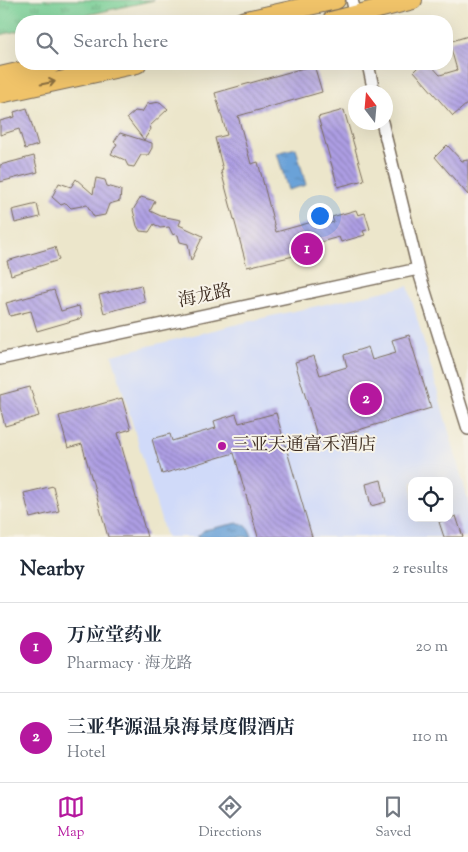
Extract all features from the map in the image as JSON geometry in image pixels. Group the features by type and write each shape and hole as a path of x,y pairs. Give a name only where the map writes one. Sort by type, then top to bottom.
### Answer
{"main road":[{"path":"269,15 336,0"},
{"path":"355,12 413,0"},
{"path":"0,76 27,70"},
{"path":"0,94 109,70"}],"street":[{"path":"369,70 372,85"},
{"path":"384,130 418,269 468,429"},
{"name":"海龙路","path":"0,359 418,269"}],"shaded area":[{"path":"408,286 468,500 468,537 166,537 112,355 267,317"}],"green space":[{"path":"0,0 154,0 87,15 15,15 15,31 0,35"}],"water":[{"path":"296,148 306,185 288,190 277,153"},
{"path":"238,523 244,524 247,527 252,537 197,537 204,530"}],"building":[{"path":"468,36 468,103 453,116 414,71 435,70 440,75 457,70 453,56 453,41"},
{"path":"296,70 315,70 322,92 238,116 251,164 258,162 276,232 312,222 314,228 334,222 332,217 356,210 358,215 365,213 370,229 363,231 365,235 341,242 339,237 317,243 319,250 247,267 221,171 223,170 215,138 227,135 215,93"},
{"path":"160,102 168,109 150,126 151,129 144,140 127,118 135,111 142,112 147,104"},
{"path":"27,108 38,145 25,149 19,129 0,135 0,121 15,117 14,112"},
{"path":"344,110 348,130 350,130 364,180 338,187 318,117"},
{"path":"120,133 152,143 152,148 148,155 141,155 134,167 128,166 125,160 111,154 117,144 114,142"},
{"path":"447,145 462,161 468,160 468,195 435,157"},
{"path":"34,156 38,172 0,182 0,165"},
{"path":"96,178 105,180 107,186 121,190 120,201 109,204 105,215 94,217 87,205 71,208 66,203 61,205 52,197 59,183 71,187 76,179 93,194"},
{"path":"141,197 155,201 150,211 161,216 181,220 179,225 203,236 191,261 188,244 180,242 178,235 173,235 169,227 160,228 154,224 149,232 140,231 133,210"},
{"path":"37,204 40,217 15,223 12,210"},
{"path":"55,247 59,260 11,275 7,261"},
{"path":"141,285 145,302 104,313 99,295"},
{"path":"54,290 61,311 79,306 82,318 37,331 31,311 10,316 6,303"},
{"path":"409,335 431,408 319,442 295,362 314,356 320,375 347,367 344,355 368,347 372,360 396,353 392,340"},
{"path":"30,387 39,416 5,426 0,407 0,395"},
{"path":"122,398 131,429 118,433 147,537 108,537 82,444 68,448 59,416"},
{"path":"276,413 312,537 258,537 234,453 162,474 152,439 170,434 172,441 216,428 214,421 236,414 239,423"},
{"path":"381,480 386,502 371,506 366,484"},
{"path":"53,486 59,511 30,518 24,493"},
{"path":"456,516 463,537 444,537 439,522 453,522 453,517"}],"place":[{"name":"万应堂药业","path":"307,249"},
{"name":"三亚华源温泉海景度假酒店","path":"366,399"},
{"name":"三亚天通富禾酒店","path":"222,446"}]}
